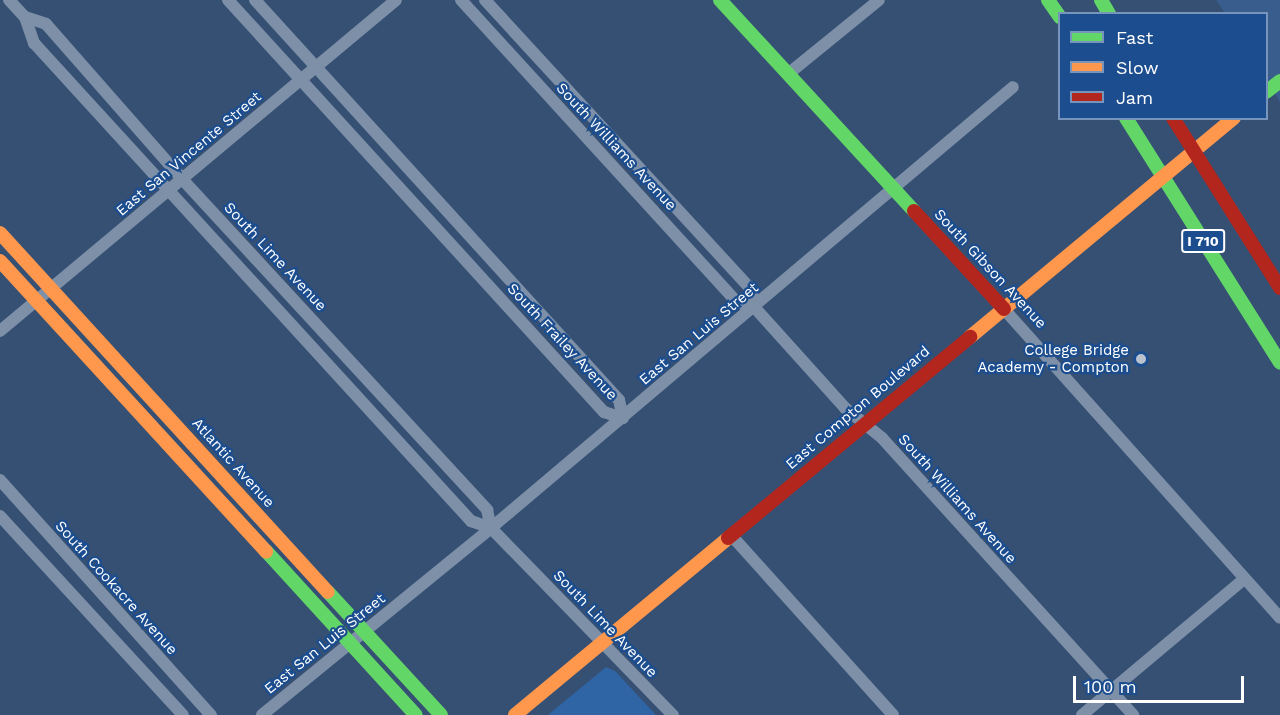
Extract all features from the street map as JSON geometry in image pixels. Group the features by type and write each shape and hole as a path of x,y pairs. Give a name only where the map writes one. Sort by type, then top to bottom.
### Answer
{"main road":[{"name":"South Gibson Avenue","path":"720,0 1004,309"},
{"path":"1048,0 1058,15"},
{"path":"1268,90 1280,81"},
{"name":"I 710","path":"1127,120 1280,363"},
{"name":"I 710","path":"1174,120 1280,288"},
{"name":"East Compton Boulevard","path":"515,715 1228,123"},
{"name":"Atlantic Avenue","path":"0,233 441,715"},
{"path":"0,261 416,715"}],"street":[{"name":"South Lime Avenue","path":"9,0 25,17 34,43 471,521 491,528 601,644 673,715"},
{"name":"South Frailey Avenue","path":"228,0 604,412 623,418"},
{"name":"South Frailey Avenue","path":"255,0 619,400 623,418"},
{"name":"East San Vincente Street","path":"0,331 396,0"},
{"name":"South Williams Avenue","path":"460,0 738,302 754,308 845,408 867,423 1133,715"},
{"name":"South Williams Avenue","path":"485,0 751,290 754,308"},
{"path":"788,74 879,0"},
{"name":"South Lime Avenue","path":"25,17 46,24 183,180 487,510 491,528"},
{"name":"East San Luis Street","path":"262,715 623,418 1013,87"},
{"name":"South Gibson Avenue","path":"1004,309 1280,618"},
{"name":"South Cookacre Avenue","path":"0,480 211,715"},
{"path":"0,516 183,715"},
{"path":"731,535 893,715"},
{"path":"1082,715 1244,579"}],"shaded area":[{"path":"1216,0 1280,0 1280,102 1268,82 1268,12 1224,12"},
{"path":"606,667 615,671 656,715 548,715"}],"traffic: fast":[{"path":"720,0 914,211"},
{"path":"1048,0 1058,14"},
{"path":"1101,0 1108,12"},
{"path":"1268,90 1280,81"},
{"path":"1127,120 1280,363"},
{"path":"266,551 416,715"},
{"path":"328,592 441,715"}],"traffic: slow":[{"path":"970,337 1232,120"},
{"path":"0,233 328,592"},
{"path":"0,261 266,551"},
{"path":"515,715 728,538"}],"traffic: jam":[{"path":"1174,120 1280,288"},
{"path":"914,211 1004,309"},
{"path":"728,538 970,337"}],"place":[{"name":"College Bridge Academy - Compton","path":"1141,359"}]}
